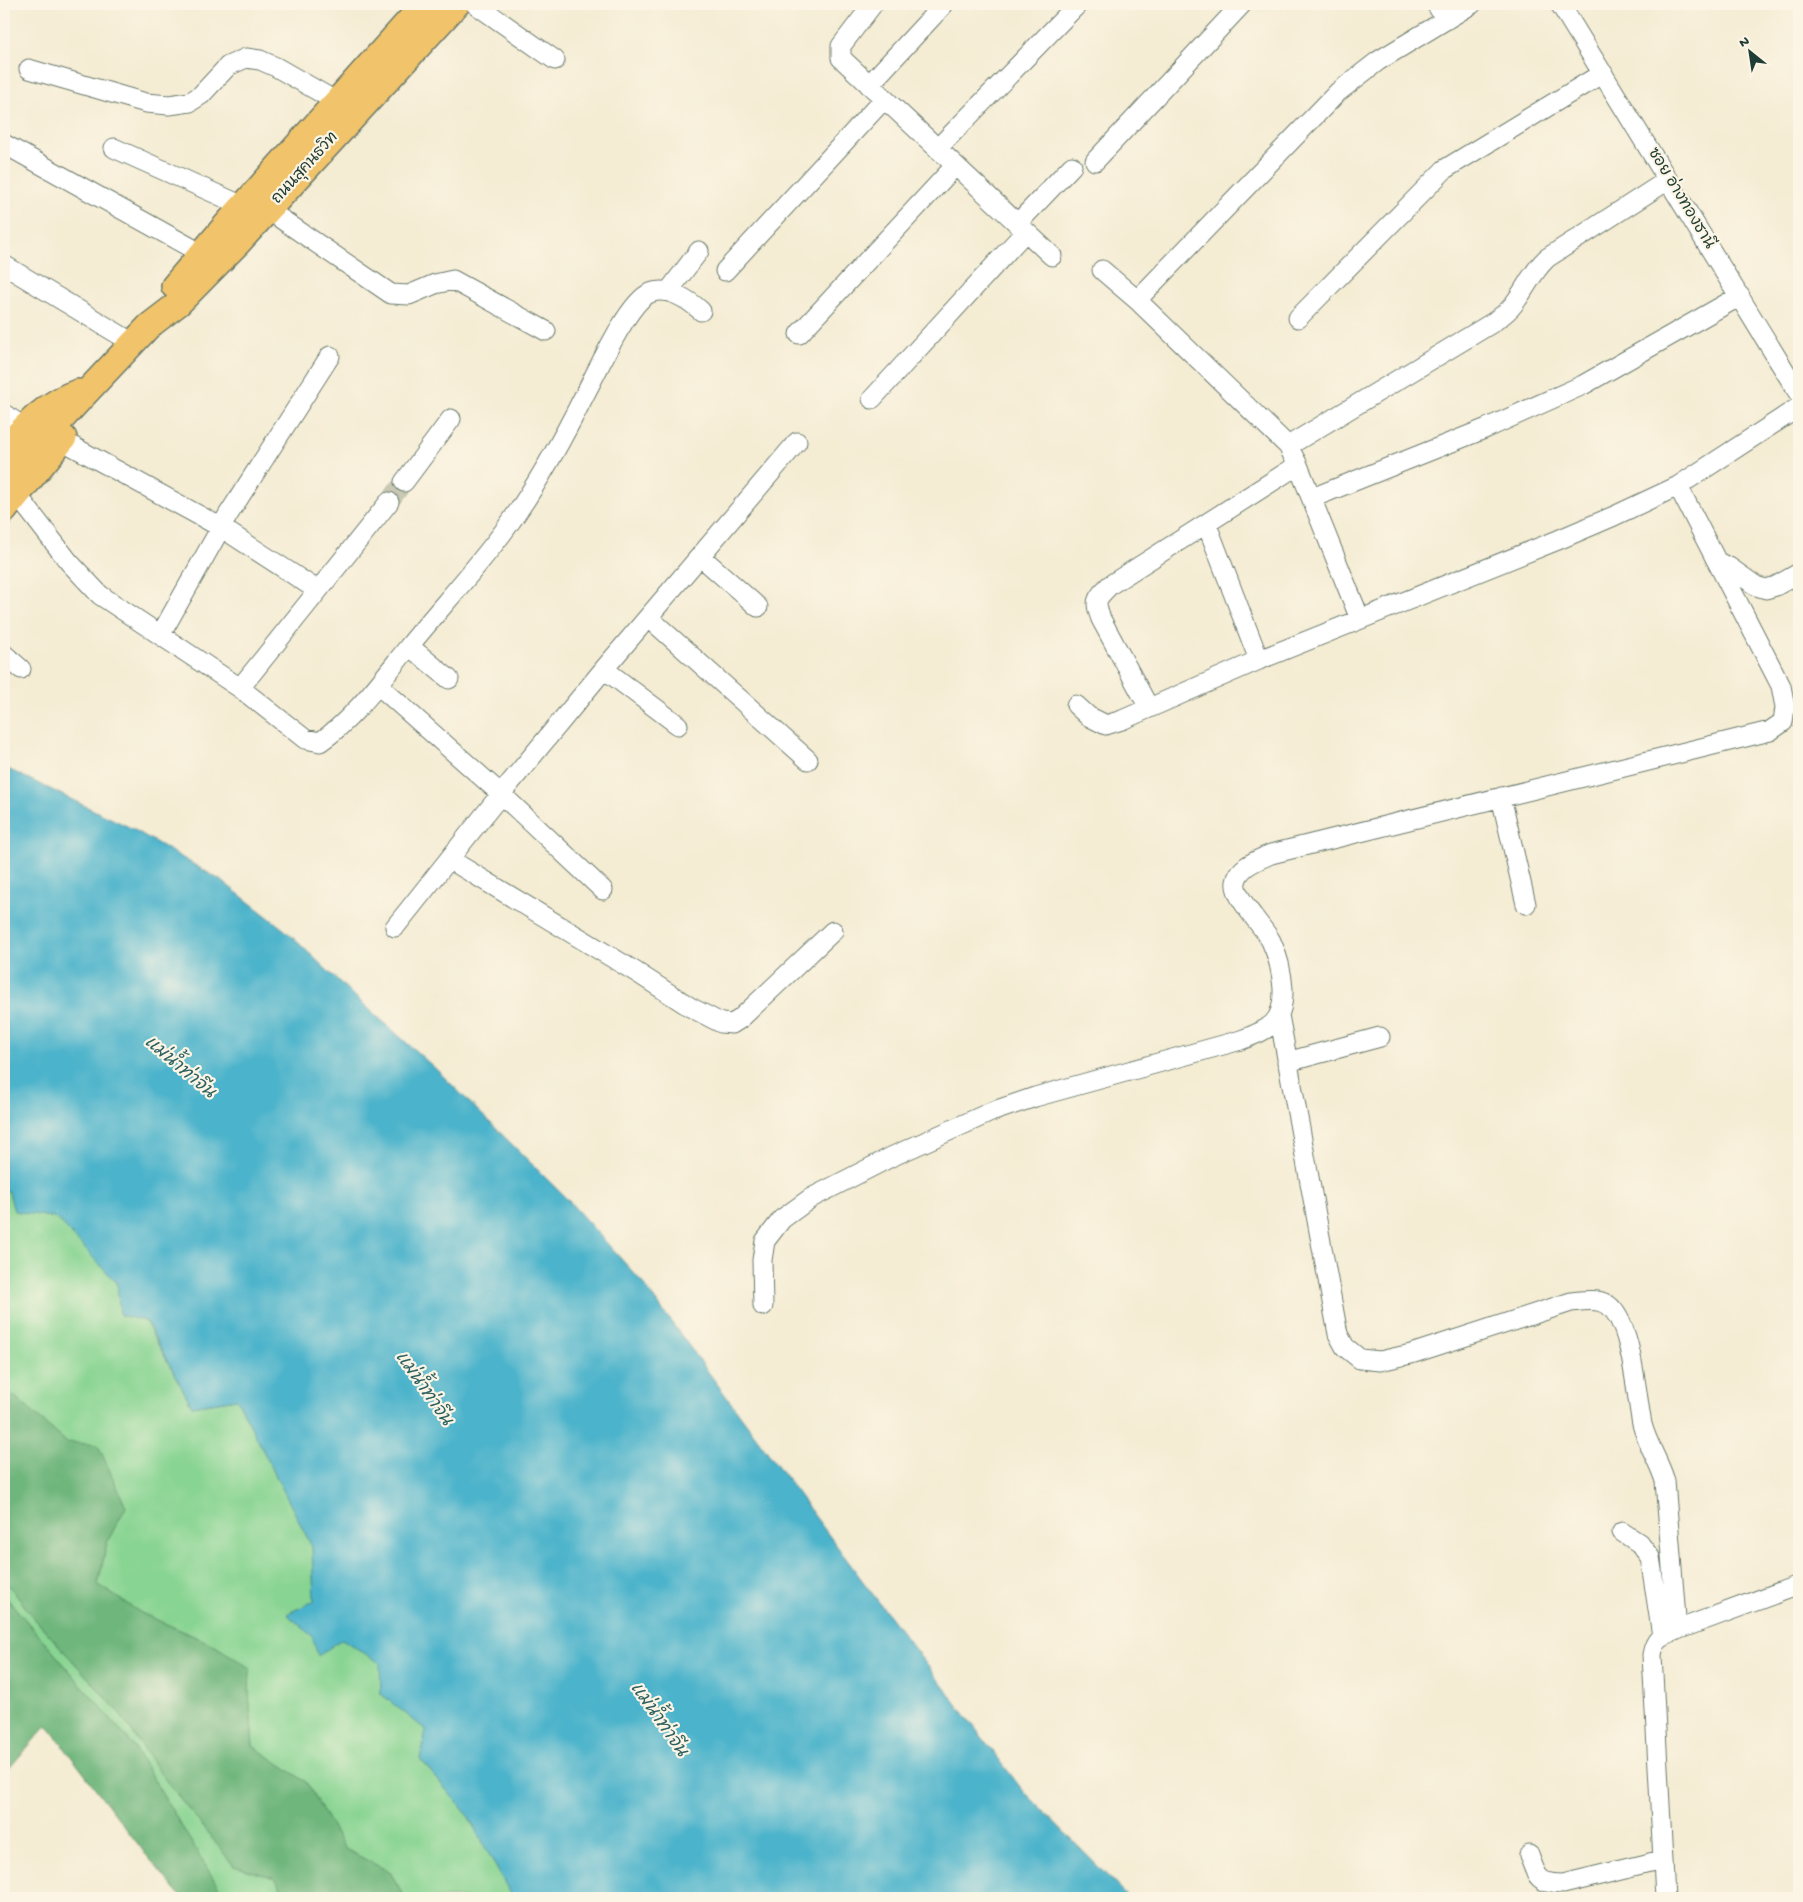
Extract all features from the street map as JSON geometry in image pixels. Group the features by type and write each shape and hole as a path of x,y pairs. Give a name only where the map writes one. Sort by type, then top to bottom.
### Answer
{"main road":[{"name":"ถนนสุคนธวิท","path":"210,258 243,206 337,102 423,16 456,4"},
{"name":"ถนนสุคนธวิท","path":"8,496 65,415 141,335 170,290 268,210 423,16"},
{"path":"4,449 14,420 45,409 63,397 85,393"},
{"path":"8,496 63,441 85,393"}],"street":[{"path":"475,4 555,60"},
{"path":"873,4 841,46 840,58 1052,256"},
{"path":"869,85 944,4"},
{"path":"937,149 1078,4"},
{"path":"1094,161 1242,4"},
{"path":"1137,300 1338,92 1441,12 1472,4"},
{"name":"ซอย อ่างทองธานี","path":"1560,4 1799,394"},
{"path":"29,69 146,103 169,105 190,102 200,95 228,66 246,58 260,60 276,67 337,102"},
{"path":"1298,318 1445,169 1602,73"},
{"path":"725,271 884,99"},
{"path":"4,144 210,258"},
{"path":"114,148 243,206"},
{"path":"799,334 955,166"},
{"path":"872,399 1021,228 1072,166"},
{"path":"1288,446 1492,323 1512,308 1535,270 1547,258 1668,180"},
{"path":"268,210 391,294 409,295 435,284 453,280 546,331"},
{"path":"668,292 698,251"},
{"path":"4,265 141,335"},
{"path":"1102,270 1137,300 1288,446 1312,498 1360,618"},
{"path":"8,496 100,595 240,688 305,739 320,742 333,733 378,685 504,530 548,464 619,328 645,296 650,293 668,292 690,301 701,311"},
{"path":"1312,498 1487,428 1584,385 1740,296"},
{"path":"161,634 222,528 330,356"},
{"path":"1076,705 1088,716 1106,725 1122,720 1360,618 1614,516 1678,486 1799,407"},
{"path":"404,482 451,419"},
{"path":"63,441 222,528 317,590"},
{"path":"395,927 604,669 797,442"},
{"path":"1149,708 1102,619 1096,605 1098,596 1110,585 1207,525 1298,465"},
{"path":"763,1306 762,1260 765,1241 782,1219 811,1198 891,1157 991,1112 1241,1040 1266,1031 1279,1016 1283,1001 1282,978 1278,960 1270,940 1240,896 1236,884 1239,874 1252,862 1271,854 1770,731 1783,722 1785,707 1781,686 1678,486"},
{"path":"240,688 389,502"},
{"path":"1207,525 1259,660"},
{"path":"700,556 758,607"},
{"path":"1717,562 1729,567 1756,586 1766,589 1776,586 1799,573"},
{"path":"648,617 808,760"},
{"path":"409,646 449,679"},
{"path":"4,654 21,669"},
{"path":"604,669 678,725"},
{"path":"378,685 501,794 603,890"},
{"path":"1501,797 1526,904"},
{"path":"449,859 636,972 690,1007 721,1023 732,1024 740,1019 833,931"},
{"path":"1279,1016 1338,1334 1345,1347 1360,1359 1380,1361 1411,1354 1571,1302 1589,1300 1607,1304 1615,1312 1623,1327 1628,1346 1642,1425 1647,1440 1661,1467 1665,1481 1670,1633"},
{"path":"1287,1062 1380,1037"},
{"path":"1622,1532 1639,1543 1650,1558 1670,1633"},
{"path":"1666,1898 1662,1860 1652,1655 1654,1644 1670,1633 1799,1585"},
{"path":"1529,1855 1539,1877 1547,1884 1563,1884 1662,1860"}],"green space":[{"path":"4,1190 9,1192 14,1211 56,1217 118,1283 120,1315 145,1321 192,1406 237,1399 312,1547 314,1601 287,1614 312,1636 342,1639 381,1663 381,1694 426,1730 420,1759 467,1814 513,1898 405,1898 390,1872 345,1849 306,1782 253,1746 249,1692 250,1668 212,1644 141,1613 98,1585 107,1542 125,1507 66,1442 4,1387"},
{"path":"4,1387 66,1442 98,1445 126,1507 107,1542 98,1585 141,1613 212,1644 250,1668 249,1692 253,1746 306,1782 345,1849 390,1872 405,1898 287,1898 275,1878 234,1866 160,1773 118,1711 33,1617 4,1579"},
{"path":"4,1579 33,1617 118,1711 160,1773 234,1866 275,1878 287,1898 225,1898 130,1741 4,1595"},
{"path":"4,1595 130,1741 225,1898 182,1898 144,1852 47,1725 4,1774"}],"water":[{"name":"แม่น้ำท่าจีน","path":"4,767 133,829 222,881 286,931 350,992 437,1070 567,1199 641,1281 862,1580 1021,1788 1129,1898 513,1898 467,1814 420,1759 426,1730 381,1694 380,1663 342,1639 318,1656 312,1636 287,1614 314,1601 312,1547 237,1399 192,1406 146,1321 120,1315 117,1283 56,1218 14,1211 9,1192 4,1190"}],"tunnel":[{"path":"389,502 404,482"}]}
